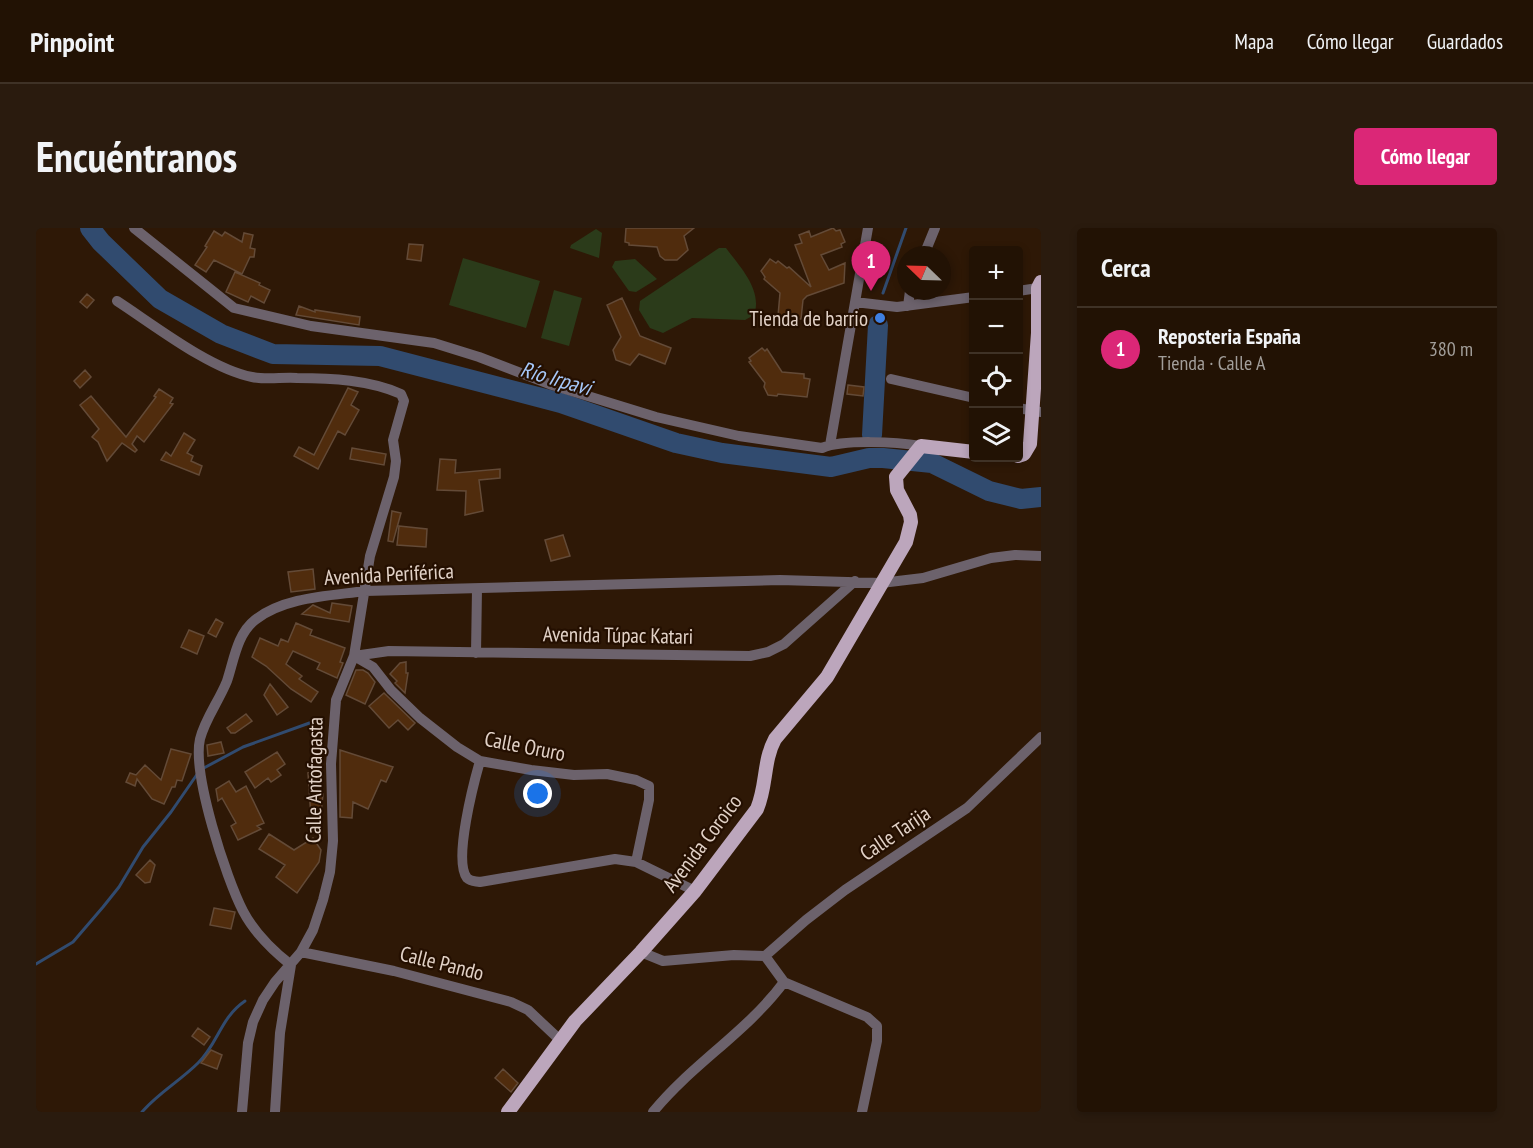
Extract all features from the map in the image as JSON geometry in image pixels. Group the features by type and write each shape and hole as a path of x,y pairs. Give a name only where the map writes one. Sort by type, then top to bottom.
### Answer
{"main road":[{"path":"1023,454 1030,444 1039,333 1039,285"},
{"path":"918,449 969,452"},
{"name":"Avenida Coroico","path":"508,1112 575,1021 695,891 757,809 763,795 766,764 772,745 827,676 906,542 910,529 910,515 897,490 897,477 918,449"}],"street":[{"path":"135,228 234,308 310,326 434,343 479,357 552,385 656,417 739,436 822,448 830,445 896,442 918,449"},
{"path":"830,445 868,228"},
{"path":"928,246 935,228"},
{"path":"1023,290 1039,285"},
{"path":"855,302 897,307 969,298"},
{"path":"908,306 909,300"},
{"name":"Calle Antofagasta","path":"117,301 204,357 242,375 266,378 322,378 374,386 401,393 404,401 393,440 396,461 394,477 370,556 354,656 336,700 331,764 333,841 330,872 313,930 301,952 274,982 253,1022 248,1043 242,1112"},
{"path":"891,379 969,397"},
{"name":"Avenida Periférica","path":"291,965 277,954 259,934 243,910 217,842 201,785 200,740 224,688 238,644 246,629 270,611 312,598 365,591 780,580 881,583 923,578 991,558 1015,555 1041,556"},
{"name":"Avenida Túpac Katari","path":"354,656 389,651 750,656 768,652 784,644 855,581"},
{"path":"476,653 477,588"},
{"name":"Calle Oruro","path":"354,656 373,667 420,718 480,761 531,771 574,775 607,774 649,786 650,792 636,862"},
{"name":"Calle Tarija","path":"765,956 837,896 967,808 1041,737"},
{"path":"480,761 468,804 465,826 464,867 465,876 471,881 480,882 615,859 636,862 695,891"},
{"name":"Calle Pando","path":"301,952 394,970 511,1002 528,1010 560,1040"},
{"path":"641,952 663,961 734,955 765,956 784,982 867,1017 878,1026 862,1112"},
{"path":"275,1112 280,1033 291,965"},
{"path":"653,1112 666,1095 744,1025 784,982"}],"green space":[{"path":"596,229 602,233 599,258 570,248 571,245"},
{"path":"719,248 726,248 749,279 755,297 754,315 745,320 692,318 663,333 650,328 639,310 640,301"},
{"path":"463,258 540,281 526,328 449,305"},
{"path":"635,259 657,279 636,292 629,291 612,267 615,261"},
{"path":"554,290 582,298 569,346 541,338"}],"building":[{"path":"626,228 694,228 684,236 688,250 677,260 665,260 660,256 657,247 629,245 625,242"},
{"path":"833,228 836,231 840,230 845,242 841,244 842,247 821,255 829,270 845,263 844,283 807,296 803,300 801,319 798,319 794,326 781,323 780,316 778,316 780,293 764,279 761,271 770,259 776,263 778,261 787,268 789,267 811,287 795,245 802,243 799,235 809,231 811,237"},
{"path":"214,231 222,236 225,232 242,242 244,233 253,235 250,248 255,249 254,257 250,257 242,274 214,260 206,272 195,265"},
{"path":"409,244 423,245 421,261 407,259"},
{"path":"235,272 270,290 264,303 251,296 248,302 226,292"},
{"path":"87,294 94,300 87,308 80,302"},
{"path":"622,298 640,336 671,348 665,364 639,354 630,365 616,360 613,350 621,337 607,305"},
{"path":"299,306 315,312 315,310 360,317 359,325 296,315"},
{"path":"762,348 765,351 767,349 782,372 804,374 804,378 810,379 807,397 768,395 764,387 765,383 749,362 751,361 749,358"},
{"path":"85,370 91,377 80,388 74,381"},
{"path":"848,385 864,387 863,396 847,394"},
{"path":"348,388 358,392 351,405 359,410 345,435 338,431 318,469 294,456 299,447 314,455"},
{"path":"159,389 173,398 170,403 173,404 144,442 137,436 132,444 137,450 135,452 122,443 107,461 98,442 92,437 99,429 80,405 91,396 126,437 156,397 154,396"},
{"path":"184,433 195,440 187,453 193,456 191,461 202,466 199,475 161,460 166,452 171,456"},
{"path":"352,448 386,454 384,465 350,459"},
{"path":"440,459 456,460 455,473 500,469 500,478 479,480 483,511 465,515 466,491 437,490"},
{"path":"392,511 401,513 393,542 388,541"},
{"path":"399,526 427,529 426,547 397,545"},
{"path":"563,535 570,556 551,561 545,540"},
{"path":"313,569 315,589 291,592 288,572"},
{"path":"332,603 352,606 349,622 302,614 313,605 330,613"},
{"path":"216,619 223,623 216,637 208,633"},
{"path":"296,623 312,630 310,635 345,648 340,662 343,663 337,678 317,669 320,663 293,651 286,664 302,676 299,679 318,692 311,702 252,657 260,638 278,646 281,639 288,642"},
{"path":"189,630 204,636 197,654 181,647"},
{"path":"406,662 406,673 408,673 405,693 390,674 400,663"},
{"path":"356,670 368,673 375,682 365,704 346,695"},
{"path":"270,684 288,707 277,715 264,695"},
{"path":"384,693 415,723 408,730 398,720 389,728 369,706"},
{"path":"246,714 252,721 235,733 231,733 227,728"},
{"path":"221,742 224,753 208,756 207,745"},
{"path":"171,749 191,754 182,781 177,780 164,804 152,799 137,779 135,786 126,782 130,773 136,775 145,765 161,780"},
{"path":"340,750 393,767 386,782 381,780 368,809 353,802 352,818 340,817"},
{"path":"277,752 285,764 277,770 281,775 271,782 268,778 255,788 245,772"},
{"path":"320,771 321,794 323,794 321,813 311,818 308,773"},
{"path":"229,781 236,792 246,786 264,823 257,826 261,829 238,840 231,826 236,823 222,798 218,801 216,789"},
{"path":"269,834 294,850 313,838 321,850 319,862 297,893 276,877 285,865 259,849"},
{"path":"150,860 155,865 150,882 145,883 136,875"},
{"path":"214,908 235,912 231,929 210,925"},
{"path":"198,1028 210,1037 204,1045 192,1036"},
{"path":"211,1050 222,1055 217,1069 201,1063"},
{"path":"503,1069 518,1083 511,1092 495,1078"}],"waterway":[{"name":"Río Irpavi","path":"90,228 101,242 160,299 221,334 273,354 380,356 561,403 676,443 722,453 831,467 869,458 932,463 989,491 1021,499 1041,497"},
{"path":"883,293 906,228"},
{"path":"872,435 878,325"},
{"path":"202,769 243,747 315,721"},
{"path":"36,964 73,942 103,907 119,887 143,847 198,773"},
{"path":"142,1112 205,1056 224,1023 245,1001"}],"place":[{"name":"Reposteria España","path":"871,291"},
{"name":"Tienda de barrio","path":"880,318"}]}
